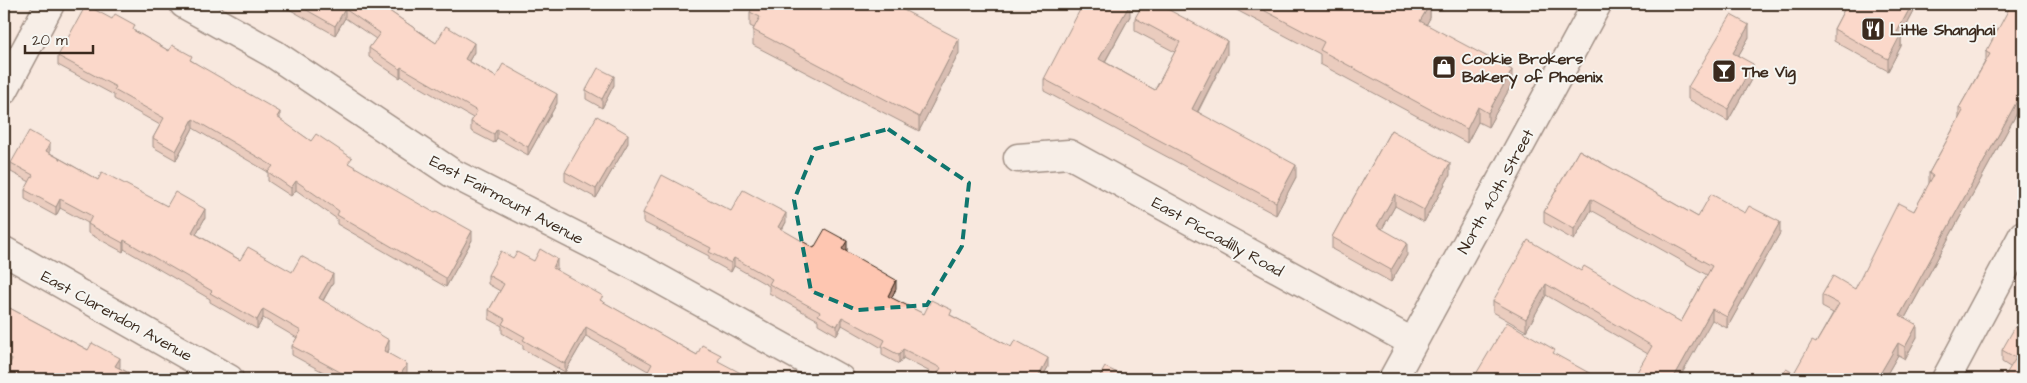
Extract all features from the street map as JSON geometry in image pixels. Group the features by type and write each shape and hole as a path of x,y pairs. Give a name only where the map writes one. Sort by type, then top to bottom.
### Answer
{"street":[{"path":"4,90 50,4"},
{"name":"East Fairmount Avenue","path":"184,4 274,54 452,173 644,270 840,379"},
{"name":"North 40th Street","path":"1393,379 1597,4"},
{"name":"East Piccadilly Road","path":"1018,158 1069,154 1412,342"},
{"path":"1946,379 2023,235"},
{"name":"East Clarendon Avenue","path":"4,251 229,379"}],"highlighted area":[{"path":"888,129 969,183 962,246 927,305 857,310 811,291 794,200 815,149"}],"building":[{"path":"296,4 379,4 436,43 446,26 474,43 465,59 496,77 503,64 557,94 528,147 497,129 494,134 471,122 477,111 401,67 400,69 369,48 380,33 345,9 335,26"},
{"path":"755,4 892,4 959,39 919,117 753,30 760,17 750,12"},
{"path":"1083,4 1130,4 1099,59 1155,90 1180,42 1135,18 1143,4 1158,4 1227,41 1192,109 1296,165 1276,202 1044,79"},
{"path":"1252,4 1430,4 1420,21 1512,70 1488,113 1478,107 1467,129 1320,50 1324,42"},
{"name":"Little Shanghai","path":"1847,4 1912,4 1897,32 1901,34 1888,59 1834,29"},
{"path":"86,5 112,19 115,14 135,25 133,30 169,51 172,45 192,56 190,60 280,112 277,117 311,141 316,134 352,158 348,163 435,213 436,211 472,231 446,278 337,215 339,211 296,181 291,188 268,172 273,166 193,119 176,151 153,138 164,118 114,90 116,87 58,56"},
{"path":"2011,5 2023,14 2023,90 1900,315 1917,325 1905,347 1898,343 1877,379 1780,379 1786,369 1794,373 1812,341 1816,343 1839,304 1822,295 1833,276 1855,289 1898,203 1914,211 1933,176 1929,173 1963,111 1959,108 1990,54 1986,52"},
{"name":"The Vig","path":"1731,15 1749,25 1733,53 1753,64 1728,109 1688,87"},
{"path":"598,68 614,76 602,99 586,90"},
{"path":"597,116 628,134 596,189 565,172"},
{"path":"1391,130 1450,163 1424,210 1395,194 1377,226 1407,243 1391,270 1332,237"},
{"path":"29,131 50,143 46,151 98,180 102,172 167,206 175,192 205,209 192,232 240,260 248,247 292,272 301,256 333,274 319,298 389,340 384,351 407,364 398,379 353,379 292,346 301,331 263,309 257,320 210,293 212,291 124,240 123,243 88,224 92,216 60,199 56,207 25,190 33,175 11,163"},
{"path":"1579,150 1698,217 1711,194 1745,213 1749,206 1780,222 1727,317 1712,309 1673,379 1633,379 1652,346 1546,284 1526,319 1493,301 1528,240 1581,271 1584,266 1681,322 1712,266 1591,199 1574,229 1544,212"},
{"path":"662,175 731,211 743,190 786,213 778,227 814,248 825,229 847,241 842,249 896,280 888,296 924,314 931,300 952,310 950,315 1011,347 1015,340 1048,358 1039,376 1045,379 950,379 938,373 941,368 903,349 899,355 882,346 885,340 842,317 837,326 818,315 820,312 769,284 772,279 734,258 731,263 709,252 711,248 643,213"},
{"path":"540,249 557,259 553,268 603,296 600,300 697,355 702,345 721,355 718,361 752,379 644,379 652,364 586,327 565,364 523,340 525,337 502,324 505,319 489,310 504,284 488,275 501,251 513,258 517,252 534,261"},
{"path":"4,305 88,350 92,343 120,358 115,366 141,379 4,378 12,359 4,354"},
{"path":"1507,322 1555,350 1553,353 1600,379 1473,379"},
{"path":"2015,327 2023,332 2023,379 2003,379 2016,358 2002,350"},
{"path":"1105,367 1128,378 1098,379"}],"place":[{"name":"Little Shanghai","path":"1873,29"},
{"name":"Cookie Brokers Bakery of Phoenix","path":"1444,67"},
{"name":"The Vig","path":"1724,71"}]}
